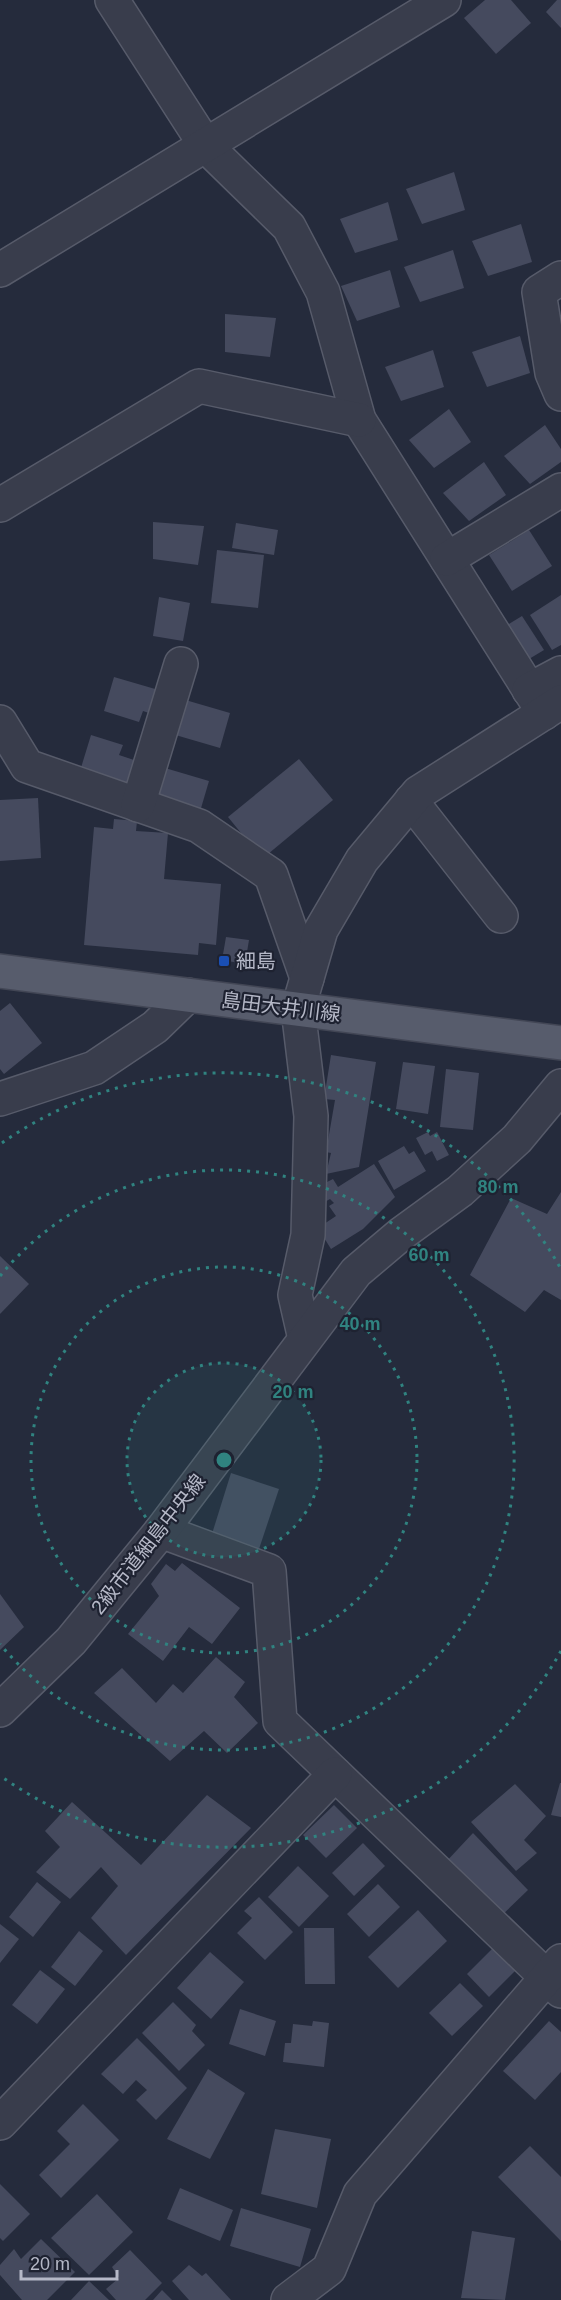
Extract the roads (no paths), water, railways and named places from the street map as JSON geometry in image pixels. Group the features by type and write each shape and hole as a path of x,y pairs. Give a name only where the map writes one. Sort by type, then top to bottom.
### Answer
{"main road":[{"name":"島田大井川線","path":"0,971 188,995 302,993 561,1043"}],"street":[{"path":"112,0 206,146 288,227 323,292 358,420 447,559 545,702"},
{"path":"0,270 444,0"},
{"path":"561,278 539,292 552,373 561,394"},
{"path":"0,506 199,386 358,420"},
{"path":"447,559 561,490"},
{"path":"138,805 181,664"},
{"path":"302,993 321,930 362,860 418,792 545,702 561,673"},
{"path":"0,722 27,766 199,826 271,875 302,993 311,1116 308,1236 296,1295 305,1340"},
{"path":"411,801 501,916"},
{"path":"0,1099 94,1068 155,1027 188,995"},
{"name":"2級市道細島中央線","path":"0,1710 71,1641 161,1531 356,1272 401,1234 460,1191 517,1139 561,1086"},
{"path":"161,1531 269,1571 280,1721 557,1976 360,2194 329,2269 288,2300"},
{"path":"0,2123 335,1774"}],"place":[{"name":"細島","path":"224,961"}]}
